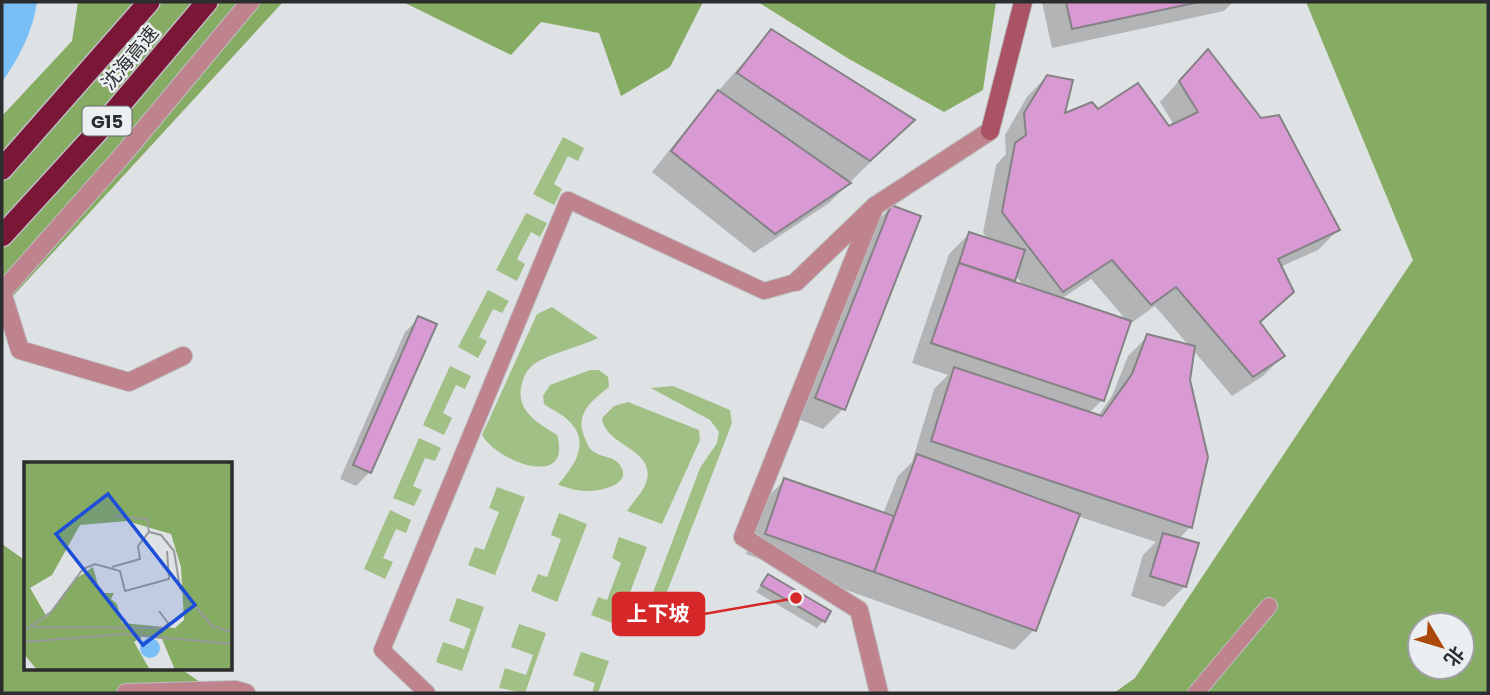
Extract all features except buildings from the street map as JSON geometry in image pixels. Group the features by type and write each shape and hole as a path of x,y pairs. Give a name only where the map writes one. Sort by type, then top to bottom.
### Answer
{"highway":[{"name":"沈海高速","path":"2,169 149,2"},
{"name":"沈海高速","path":"2,236 98,131 207,2"}],"street":[{"path":"183,356 129,382 20,350 2,292 122,156 250,2"},
{"path":"796,282 875,206 990,131 1023,2"},
{"path":"875,206 743,537 859,610 879,693"},
{"path":"125,693 235,690 246,693"}],"lane":[{"path":"427,693 382,650 568,200 764,291 796,282"},
{"path":"1196,693 1269,606"}],"green space":[{"path":"78,2 283,2 2,308 2,116 72,41"},
{"path":"403,2 703,2 670,67 621,96 599,33 541,22 511,55"},
{"path":"758,2 996,2 983,90 944,112 849,59"},
{"path":"1306,2 1488,2 1488,693 1114,693 1135,678 1413,260"},
{"path":"563,137 584,148 578,161 568,156 554,184 562,189 554,205 533,194"},
{"path":"526,213 547,223 540,237 531,232 517,259 525,264 517,281 496,270"},
{"path":"488,290 509,301 502,313 493,309 479,337 487,341 478,358 458,347"},
{"path":"552,307 598,338 541,360 525,374 521,390 524,406 534,419 557,435 559,452 554,462 544,466 531,466 502,454 482,435 537,314"},
{"path":"450,366 471,376 465,389 456,385 443,413 452,418 444,435 423,425"},
{"path":"590,370 599,370 608,377 609,387 587,407 582,420 584,436 591,450 614,460 623,472 622,478 613,486 582,491 558,485 575,462 580,445 579,437 568,420 544,404 543,396 550,385"},
{"path":"673,386 730,410 732,423 652,631 640,627 700,468 717,443 719,432 710,420 651,388"},
{"path":"628,402 699,430 700,440 662,524 627,511 645,486 648,472 638,455 611,435 602,418 614,406"},
{"path":"419,438 441,448 435,461 425,458 413,486 422,490 414,506 393,498"},
{"path":"497,487 525,497 495,575 468,565 475,547 484,550 499,512 489,508"},
{"path":"390,510 411,520 406,533 396,529 383,558 393,562 385,579 364,569"},
{"path":"559,513 587,524 557,602 531,591 538,574 547,577 561,539 551,535"},
{"path":"619,537 647,547 618,625 591,615 598,597 607,600 621,563 612,558"},
{"path":"2,544 24,560 24,670 182,670 216,693 2,693"},
{"path":"457,598 484,607 462,671 436,662 443,642 464,649 471,629 449,621"},
{"path":"519,624 546,633 525,693 499,688 505,668 526,675 533,655 511,647"},
{"path":"581,652 609,661 598,693 592,693 595,683 573,675"}],"water":[{"path":"2,2 37,2 24,44 2,82"}],"place":[{"name":"上下坡","path":"796,598"}]}
